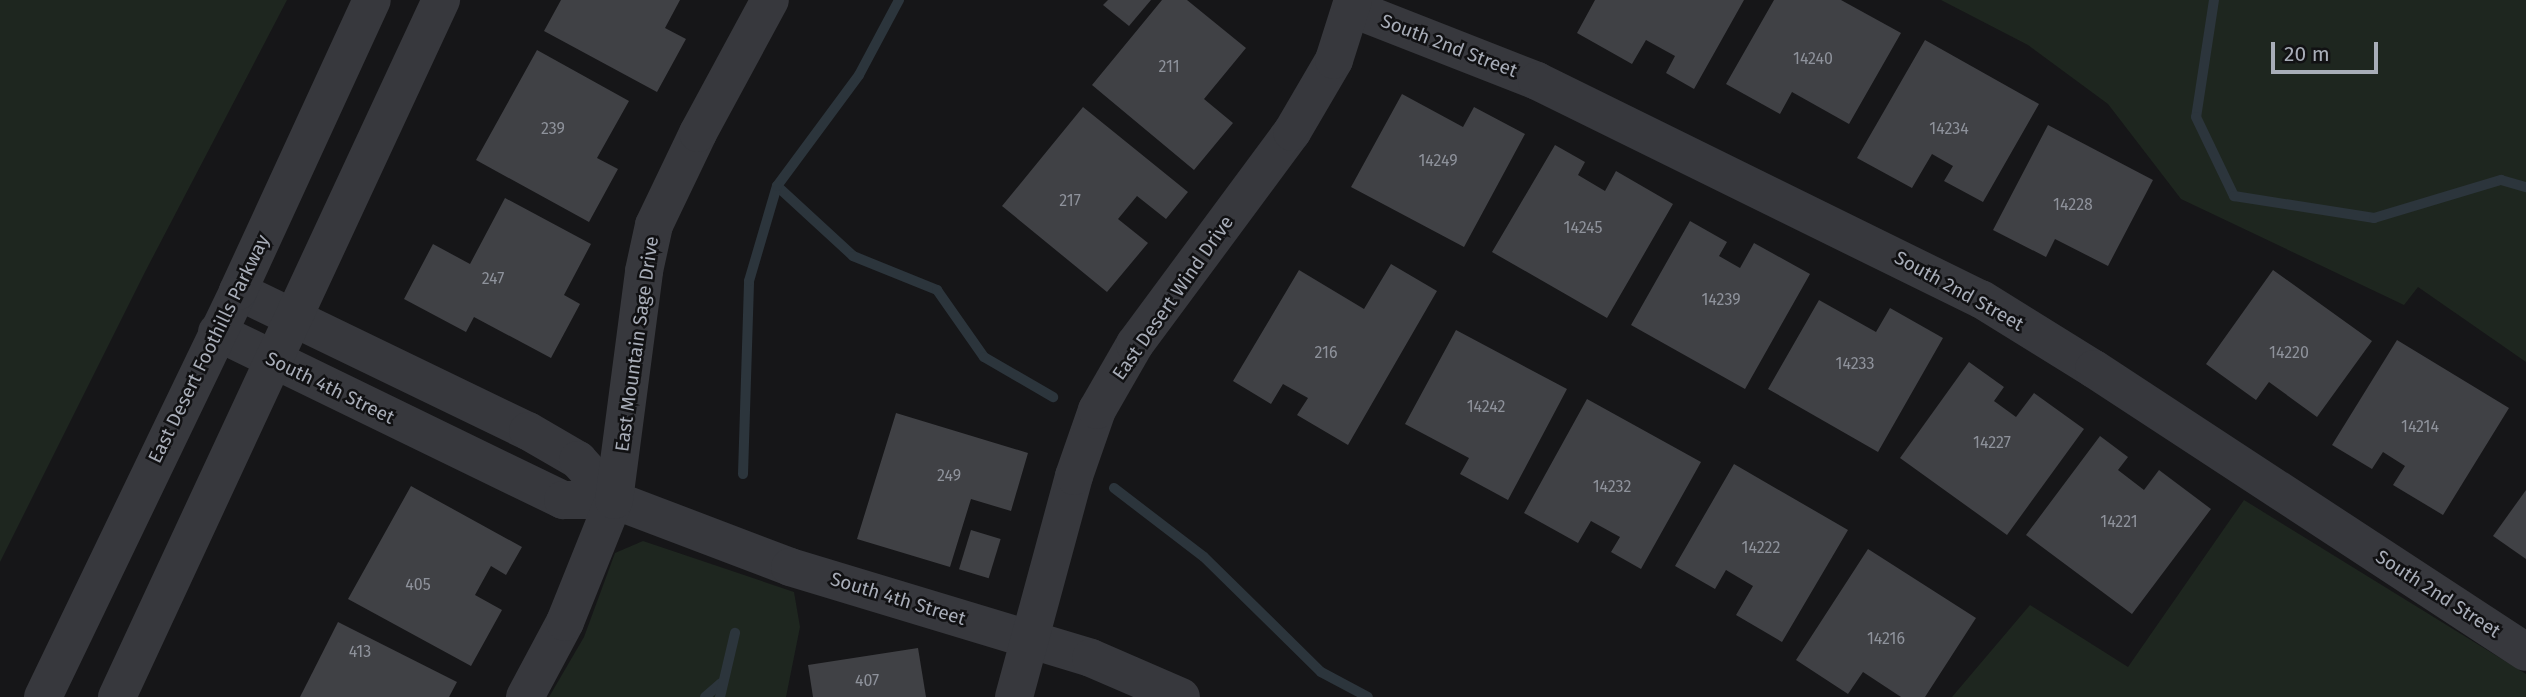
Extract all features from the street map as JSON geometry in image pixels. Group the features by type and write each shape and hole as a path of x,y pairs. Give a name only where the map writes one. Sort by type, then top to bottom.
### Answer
{"street":[{"name":"East Desert Foothills Parkway","path":"43,697 216,332 239,291 372,0"},
{"path":"117,697 441,0"},
{"name":"East Mountain Sage Drive","path":"525,697 565,622 614,500 644,271 654,226 698,133 770,0"},
{"name":"East Desert Wind Drive","path":"1014,697 1074,476 1097,410 1135,344 1292,132 1334,60 1352,4"},
{"name":"South 2nd Street","path":"1352,4 1537,81 1981,299 2094,369 2526,652"},
{"name":"South 4th Street","path":"239,291 463,399 578,460 614,500"},
{"name":"South 4th Street","path":"216,332 562,500 614,500 790,567 1091,658 1181,697"},
{"path":"444,444 463,399"}],"shaded area":[{"path":"0,0 287,0 145,272 0,562"},
{"path":"1941,0 2526,0 2526,362 2418,287 2404,305 2181,199 2108,104 2028,45"},
{"path":"2244,500 2526,674 2526,697 1952,697 2030,605 2128,667"},
{"path":"643,541 794,592 800,627 786,697 549,697 584,637 615,553"}],"building":[{"path":"561,0 680,0 665,28 686,39 657,92 544,31"},
{"path":"1108,0 1151,0 1129,26 1103,5"},
{"path":"1162,0 1187,0 1246,48 1204,99 1233,123 1194,170 1092,85"},
{"path":"1595,0 1744,0 1694,89 1666,73 1675,56 1646,40 1632,64 1577,33"},
{"path":"1774,0 1841,0 1901,33 1849,124 1792,92 1780,114 1726,84"},
{"path":"1925,40 2039,104 1983,202 1944,181 1953,166 1932,154 1912,188 1857,158"},
{"path":"537,50 629,101 597,158 618,169 589,222 476,160"},
{"path":"1402,94 1463,127 1474,107 1525,134 1464,247 1351,187"},
{"path":"1083,107 1188,192 1166,219 1137,196 1118,219 1148,243 1107,292 1002,206"},
{"path":"2048,125 2153,180 2108,266 2055,239 2046,257 1993,230"},
{"path":"1555,145 1585,162 1578,175 1605,191 1616,171 1673,204 1607,318 1492,252"},
{"path":"505,198 591,244 564,295 580,304 551,358 474,317 466,332 404,299 433,244 470,264"},
{"path":"1690,221 1727,242 1719,256 1740,268 1754,243 1810,274 1745,389 1631,325"},
{"path":"1391,264 1437,291 1348,445 1297,415 1308,398 1283,384 1271,404 1233,381 1299,270 1364,309"},
{"path":"2273,270 2372,341 2317,417 2269,382 2256,400 2206,364"},
{"path":"1819,300 1876,332 1890,308 1943,338 1878,452 1768,389"},
{"path":"1456,330 1567,389 1508,500 1460,474 1469,458 1405,424"},
{"path":"2397,340 2509,408 2443,515 2393,485 2405,466 2383,452 2372,469 2332,445"},
{"path":"1969,362 2004,387 1994,401 2016,417 2034,393 2084,429 2007,535 1900,458"},
{"path":"1587,399 1701,462 1641,569 1611,552 1620,537 1591,521 1578,543 1524,513"},
{"path":"896,413 1028,453 1011,511 971,499 950,567 857,539"},
{"path":"2100,436 2128,457 2118,470 2144,490 2159,470 2211,509 2132,614 2026,535"},
{"path":"1734,464 1848,530 1782,642 1736,615 1753,586 1726,570 1715,589 1675,566"},
{"path":"411,486 522,547 506,575 491,566 475,595 502,610 471,666 348,599"},
{"path":"2526,490 2526,559 2493,536"},
{"path":"971,530 1001,539 989,578 959,569"},
{"path":"1868,549 1976,618 1925,697 1901,697 1863,672 1848,694 1796,660"},
{"path":"338,622 457,682 449,697 300,697"},
{"path":"918,648 926,697 813,697 808,665"}],"waterway":[{"path":"743,474 749,281 777,186 859,75 899,0"},
{"path":"2214,0 2196,117 2234,196 2374,218 2501,180 2526,187"},
{"path":"777,186 853,256 937,290 984,357 1053,397"},
{"path":"1114,488 1204,557 1321,672 1368,697"},
{"path":"720,697 735,633"},
{"path":"705,697 721,683"}]}
